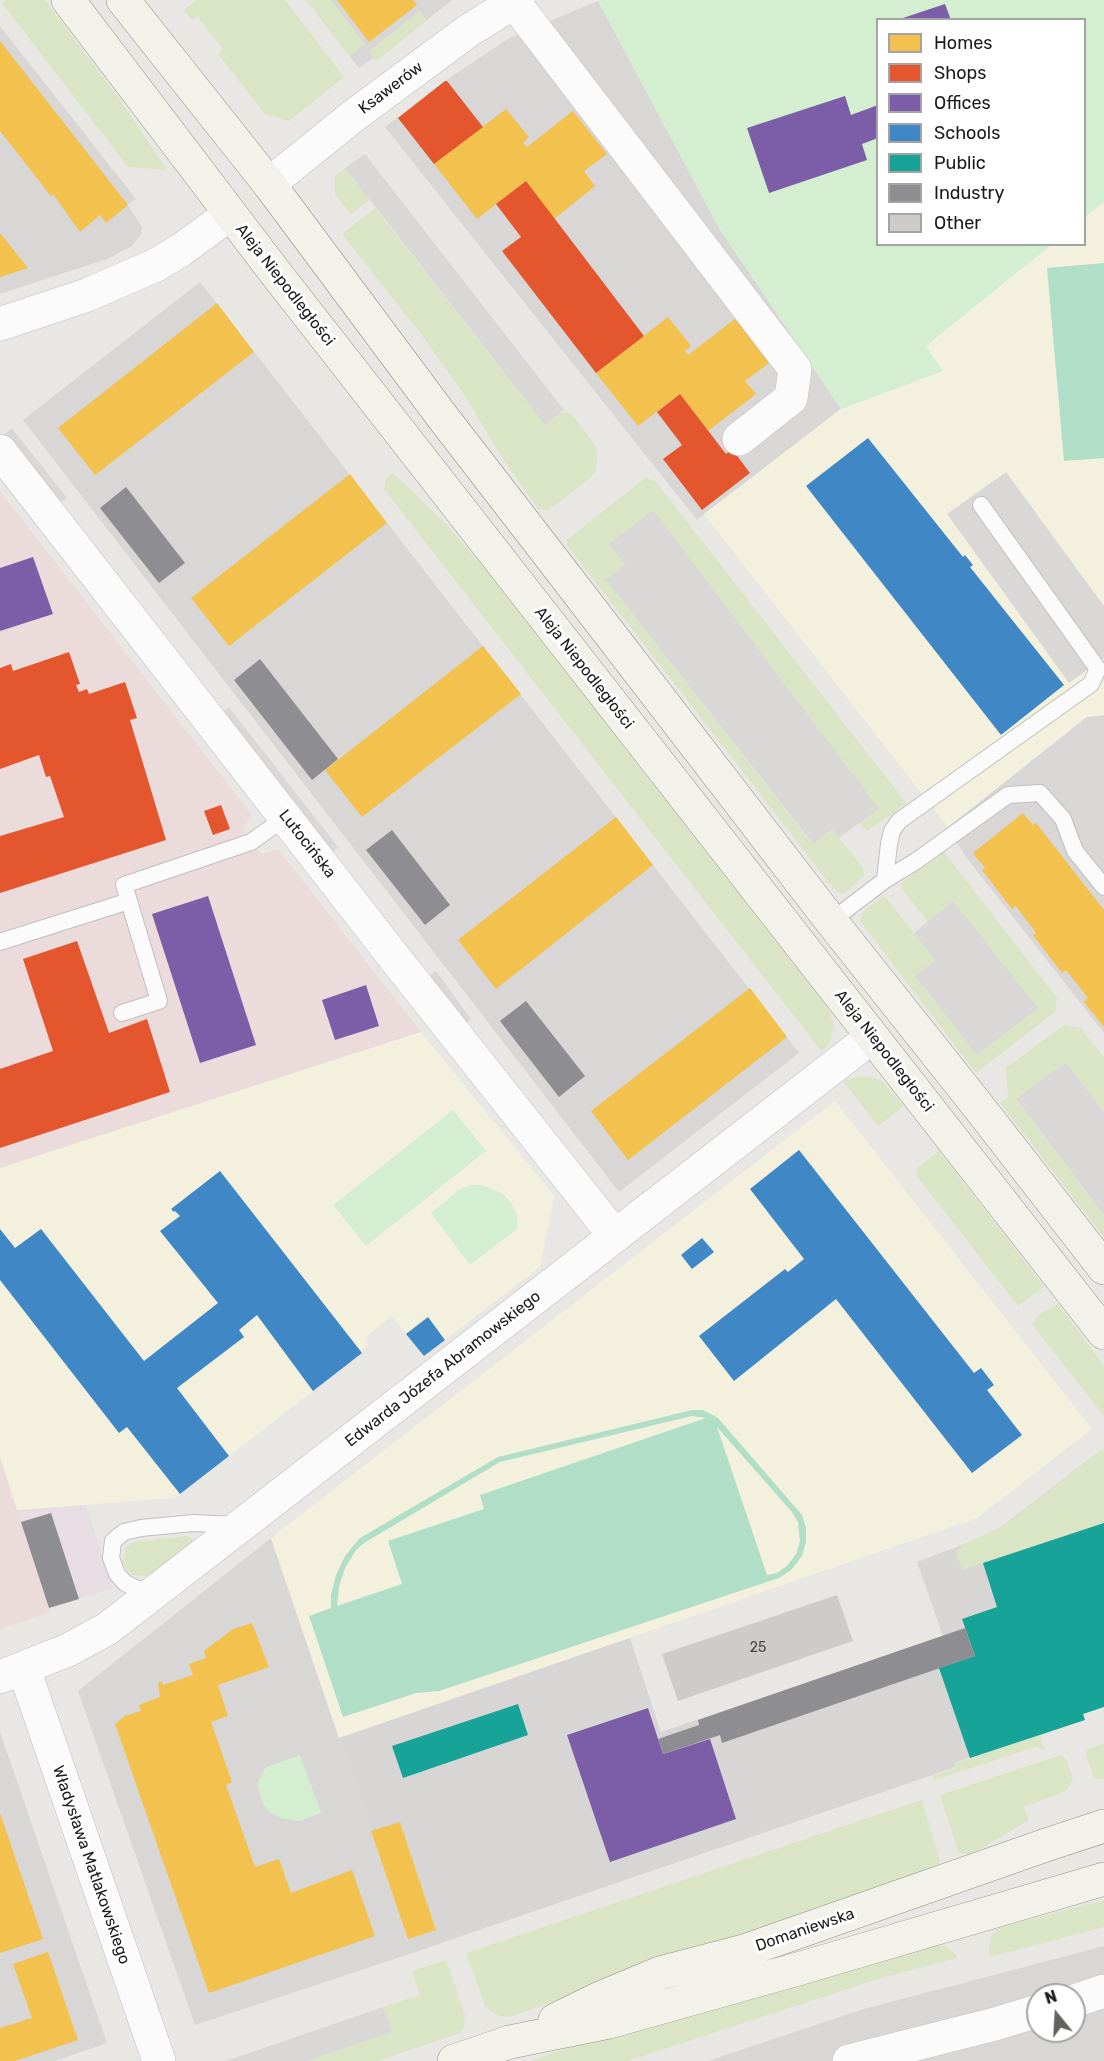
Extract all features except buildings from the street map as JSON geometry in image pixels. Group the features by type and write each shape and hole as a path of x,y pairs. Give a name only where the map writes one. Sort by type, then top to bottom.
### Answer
{"main road":[{"name":"Aleja Niepodległości","path":"68,0 230,214 1104,1333"},
{"path":"123,0 269,184 441,415 831,921 1104,1268"},
{"path":"230,214 269,184"},
{"name":"Domaniewska","path":"454,2061 510,2042 598,1999 660,1973 744,1951 1104,1826"},
{"name":"Domaniewska","path":"510,2042 609,2022 1104,1879"}],"street":[{"path":"501,4 795,369 791,398 739,439"},
{"name":"Ksawerów","path":"269,184 352,117 501,4"},
{"path":"0,324 87,295 156,265 181,250 230,214"},
{"name":"Lutocińska","path":"0,451 397,961 615,1236"},
{"name":"Edwarda Józefa Abramowskiego","path":"12,1673 68,1650 107,1629 872,1037"},
{"name":"Władysława Matlakowskiego","path":"12,1673 159,2061"},
{"path":"1086,1997 1104,1991"},
{"path":"849,2061 1026,2015"}],"lane":[{"path":"885,880 892,831 899,821 1091,684 1098,669 981,505"},
{"path":"831,921 885,880 916,861 1008,795 1040,793 1063,819 1075,851 1104,887"},
{"path":"122,1013 159,1001 124,885 251,842 286,817"},
{"path":"0,942 129,902"},
{"path":"157,1592 137,1589 125,1583 117,1574 111,1558 113,1541 124,1532 193,1523 242,1525"}],"shaded area":[{"path":"306,0 452,0 376,61 373,58 359,68"},
{"path":"598,1 719,228 841,409 697,520 385,127 445,81 511,37"},
{"path":"0,26 136,199 128,205 142,227 141,234 132,246 107,259 0,294"},
{"path":"365,154 564,410 545,425 345,168"},
{"path":"1104,202 1104,715 1086,717 948,827 704,514 841,409 942,371 925,346 1050,246 1086,246 1086,216"},
{"path":"200,282 799,1053 619,1192 23,420"},
{"path":"12,428 67,498 58,505 3,435"},
{"path":"1006,472 1104,606 1104,658 1069,683 947,514"},
{"path":"0,491 251,814 243,831 251,842 262,855 278,849 421,1032 0,1168"},
{"path":"653,510 879,809 839,838 832,829 813,844 606,580 625,565 609,544"},
{"path":"229,707 338,847 329,854 220,714"},
{"path":"1104,715 1104,1033 966,857 948,827 1087,717"},
{"path":"953,901 1038,1008 977,1055 915,976 935,960 914,933"},
{"path":"436,971 471,1019 462,1026 426,978"},
{"path":"421,1032 554,1196 540,1267 424,1356 392,1316 366,1337 368,1346 361,1351 362,1353 175,1498 17,1510 0,1457 0,1168"},
{"path":"1066,1062 1104,1112 1104,1215 1016,1099"},
{"path":"835,1101 1092,1429 977,1518 339,1738 271,1538"},
{"path":"1102,1449 1104,1451 1104,1707 1083,1714 1085,1720 956,1762 953,1768 412,1953 339,1738 630,1638 661,1732 943,1636 917,1562 985,1536 1001,1527"},
{"path":"0,1457 50,1612 0,1629"},
{"path":"86,1505 113,1588 49,1608 17,1510"},
{"path":"271,1538 412,1953 195,2025 78,1691"},
{"path":"0,1732 107,2043 55,2061 0,2061"},
{"path":"1104,1946 1104,2061 708,2061 864,2009"},
{"path":"383,2007 392,2032 307,2061 226,2061"},
{"path":"1104,2041 1104,2061 1042,2061"}],"green space":[{"path":"6,0 45,0 120,100 167,170 128,167 2,3"},
{"path":"197,0 285,0 344,77 289,121 265,114 218,54 223,49 197,16 192,20 184,10"},
{"path":"306,0 331,0 365,44 350,56"},
{"path":"1104,0 1104,202 1086,216 1086,18 876,18 876,246 1050,246 926,346 943,371 841,409 719,228 598,1"},
{"path":"420,11 427,20 376,61 369,51"},
{"path":"345,168 370,200 351,214 335,194 335,176"},
{"path":"375,208 545,425 559,414 568,412 593,442 598,455 595,472 549,510 539,510 501,456 463,393 421,334 342,234"},
{"path":"1104,263 1104,458 1064,461 1047,268"},
{"path":"393,473 444,522 485,569 827,1007 834,1025 829,1044 822,1052 384,489 386,479"},
{"path":"646,477 656,482 907,804 867,831 860,823 879,809 609,544 625,565 607,581 812,844 832,829 863,868 864,876 845,893 840,894 833,888 567,545 567,540"},
{"path":"944,852 1057,998 1055,1012 976,1073 860,921 862,913 867,908 883,897 887,899 935,960 915,976 977,1055 953,902 928,922 902,889 901,883"},
{"path":"1064,1025 1080,1027 1104,1058 1104,1112 1066,1062 1016,1100 1104,1215 1104,1237 1000,1103 1008,1097 1006,1068"},
{"path":"857,1077 871,1077 882,1081 904,1106 878,1126 843,1081"},
{"path":"453,1110 486,1151 366,1246 333,1205"},
{"path":"939,1151 1044,1287 1018,1306 916,1175 917,1168"},
{"path":"471,1185 482,1185 502,1193 511,1203 517,1215 518,1228 470,1265 431,1213 460,1189"},
{"path":"1058,1304 1104,1366 1104,1416 1032,1324 1041,1313"},
{"path":"692,1410 703,1410 718,1418 802,1515 806,1528 806,1542 802,1556 791,1570 779,1578 439,1691 416,1693 343,1717 309,1616 331,1608 331,1595 336,1575 345,1556 360,1538 498,1457","holes":["692,1416 706,1418 480,1495 484,1509 388,1541 402,1584 337,1606 339,1587 345,1568 356,1550 364,1543 500,1462","717,1427 792,1512 798,1522 800,1541 796,1554 787,1566 777,1573 767,1575"]},
{"path":"1102,1449 1104,1451 1104,1523 962,1570 956,1552 962,1545 1002,1527"},
{"path":"187,1536 192,1538 193,1543 148,1576 133,1575 123,1562 126,1547 134,1542"},
{"path":"1040,1735 1045,1750 1035,1747 935,1780 933,1776 953,1769 956,1763"},
{"path":"1104,1743 1104,1779 1094,1778 1086,1754 1088,1749"},
{"path":"300,1755 321,1813 299,1821 281,1818 268,1811 263,1804 257,1784 266,1767"},
{"path":"1061,1755 1066,1759 1073,1779 1066,1791 1024,1807 1029,1820 982,1848 968,1855 958,1851 940,1795"},
{"path":"922,1800 940,1861 935,1869 509,2017 496,2015 485,2006 466,1953"},
{"path":"1104,1900 1104,1927 990,1957 989,1944 998,1928"},
{"path":"932,1944 946,1947 957,1958 874,1980 628,2061 530,2061 648,2021"},
{"path":"446,1960 465,2015 464,2027 460,2033 377,2061 307,2061 392,2032 383,2007 420,1995 412,1971"}]}
